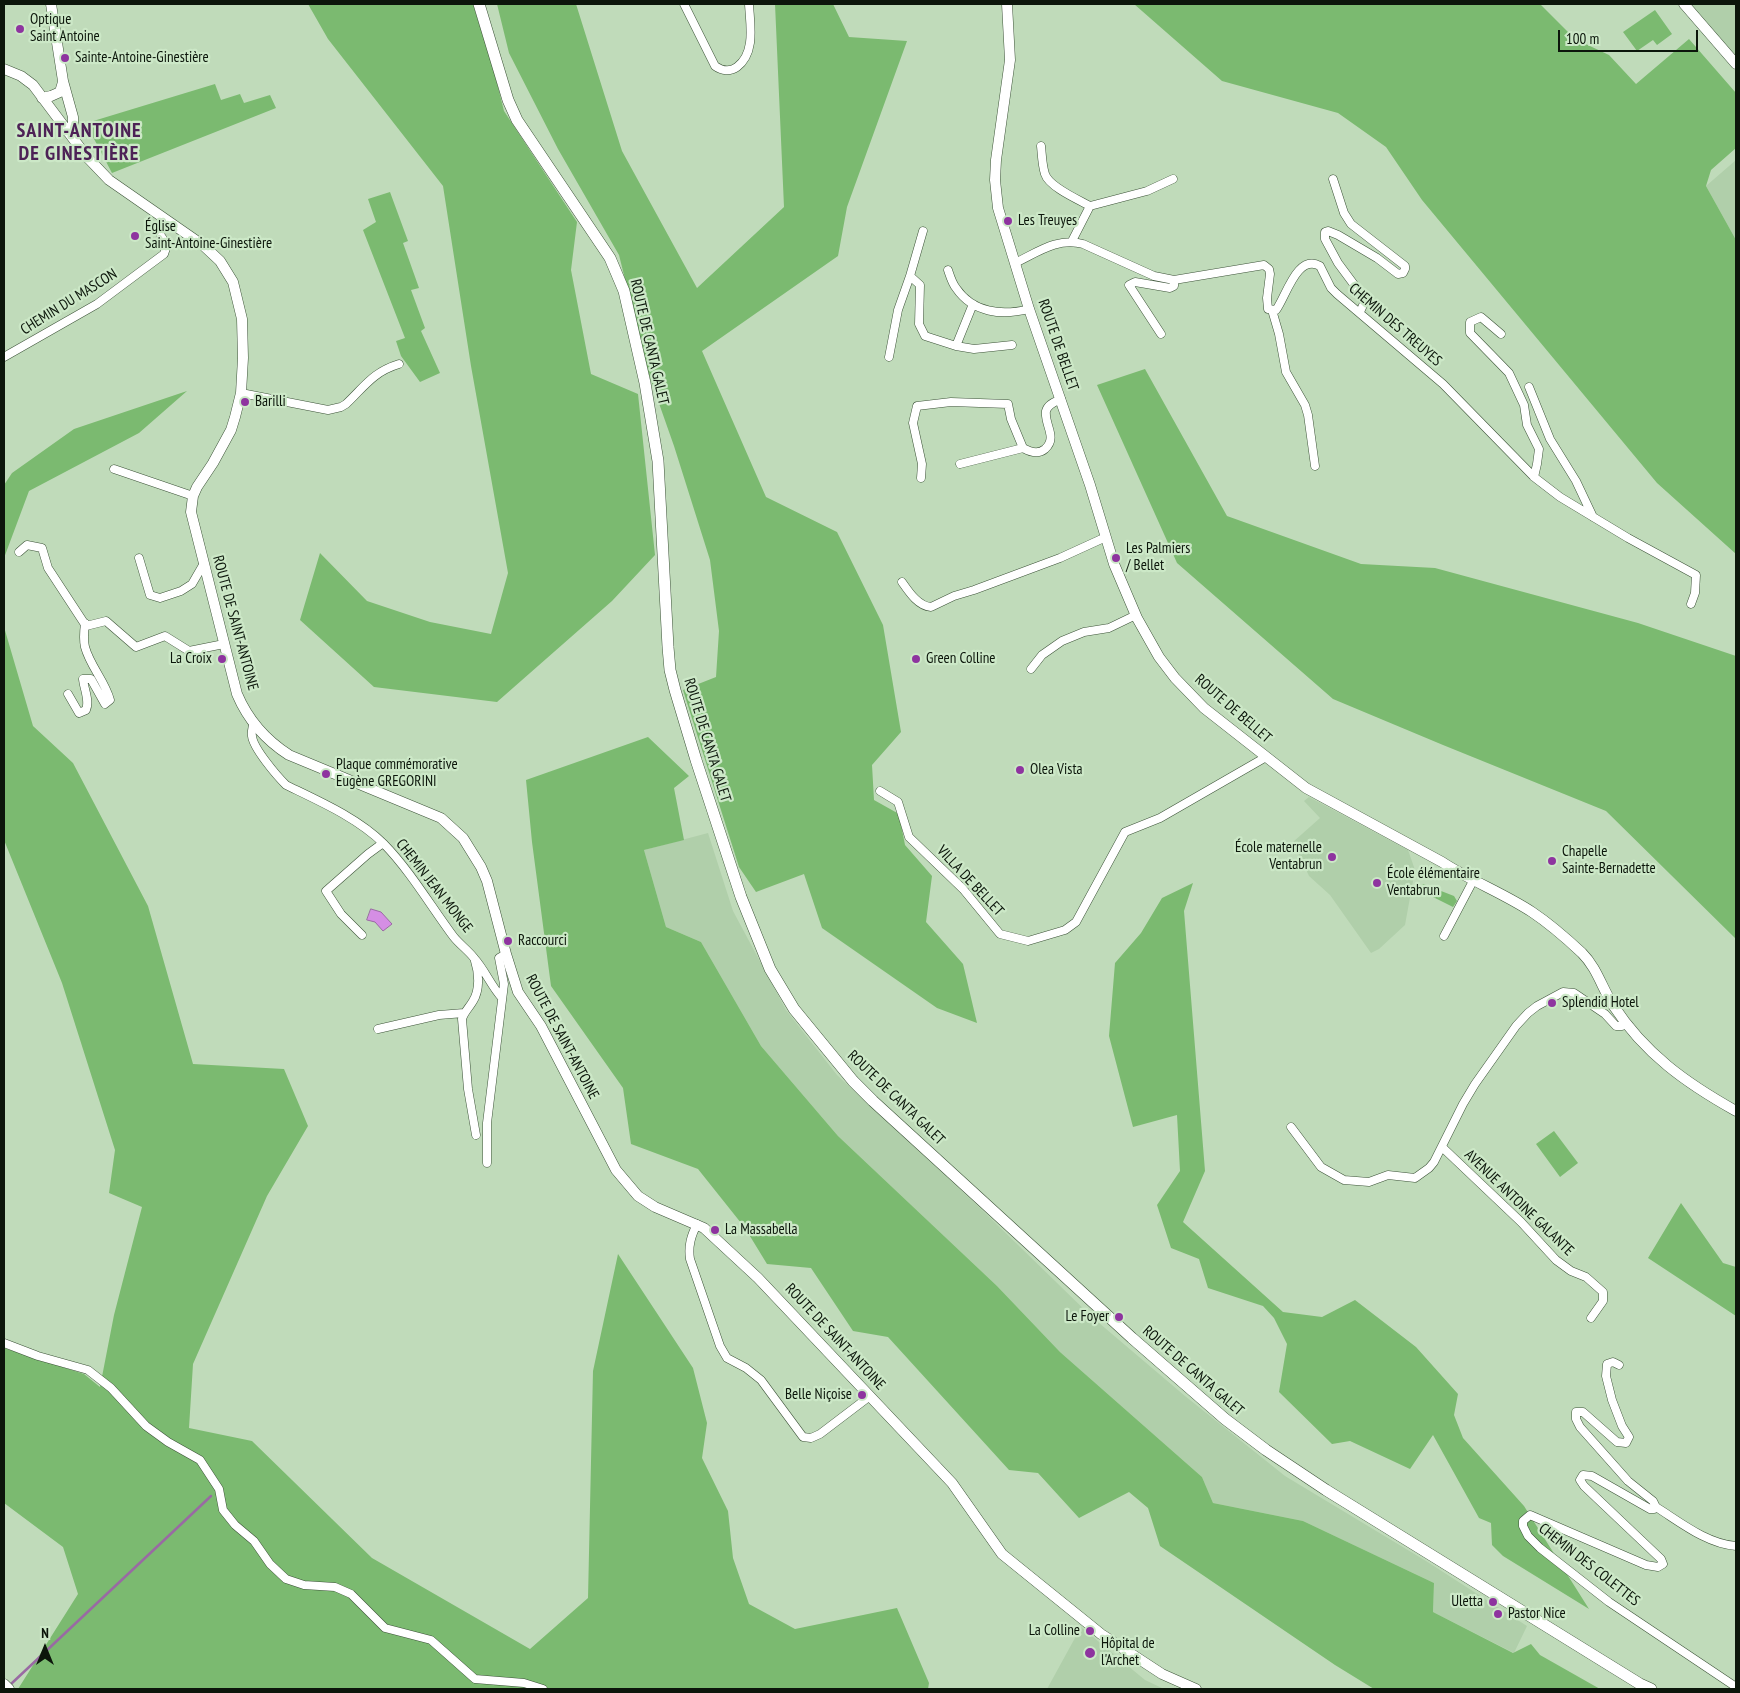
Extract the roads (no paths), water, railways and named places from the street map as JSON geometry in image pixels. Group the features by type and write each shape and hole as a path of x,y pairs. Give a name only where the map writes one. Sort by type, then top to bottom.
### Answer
{"main road":[{"name":"ROUTE DE CANTA GALET","path":"479,4 508,100 517,120 610,258 624,291 646,391 658,461 668,647 674,690 741,897 770,968 794,1009 853,1082 1132,1338 1225,1419 1266,1450 1326,1490 1651,1689"}],"street":[{"path":"51,4 63,81 74,123 68,132"},
{"path":"684,4 715,66 726,70 733,70 740,65 750,48 750,4"},
{"name":"ROUTE DE BELLET","path":"1007,4 1010,60 996,160 995,180 998,208 1029,309 1061,399 1114,564 1136,615 1159,658 1204,708 1318,795 1531,911 1556,929 1588,960 1608,998 1626,1023 1650,1050 1688,1083 1736,1110"},
{"path":"1684,4 1736,64"},
{"path":"4,69 28,80 87,157 109,180 214,254 233,282 242,319 243,358 241,393 231,430 193,496 114,469"},
{"path":"42,98 60,92 63,81"},
{"path":"58,120 66,110 68,99"},
{"path":"1041,146 1045,176 1050,182 1071,197 1090,206 1147,191 1173,179"},
{"path":"1333,179 1344,213 1351,224 1405,266 1403,273 1398,274 1377,258 1338,235 1328,231 1325,232 1325,239 1338,263 1361,294 1364,303 1360,312"},
{"path":"1072,241 1090,206"},
{"name":"CHEMIN DU MASCON","path":"4,357 97,304 164,254 167,245 159,227 164,219"},
{"path":"889,357 898,310 924,231"},
{"path":"1015,263 1057,243 1072,241 1084,244 1154,276 1174,280 1264,265 1269,269 1270,274 1268,309 1272,310 1279,334 1286,372 1305,405 1308,415 1315,466"},
{"name":"CHEMIN DES TREUYES","path":"1272,310 1276,310 1282,303 1287,288 1296,274 1305,265 1312,263 1320,266 1331,288 1337,294 1442,384 1534,477 1593,517 1696,575 1695,593 1691,604"},
{"path":"948,270 955,287 973,304 991,312 1013,313 1029,309"},
{"path":"910,276 920,285 919,324 925,336 956,346 974,349 1012,345"},
{"path":"1161,334 1129,285 1135,282 1170,288 1174,286 1174,280"},
{"path":"956,346 973,304"},
{"path":"1501,334 1481,318 1470,322 1470,333 1509,373 1524,405 1527,425 1538,449 1534,477"},
{"path":"241,393 321,409 334,409 346,404 377,374 399,364"},
{"path":"1529,387 1550,438 1576,481 1593,517"},
{"path":"960,464 1023,448 1031,452 1042,451 1048,446 1051,437 1046,410 1053,402 1061,399"},
{"path":"921,478 922,464 912,423 917,406 951,402 1008,404 1011,419 1023,448"},
{"name":"ROUTE DE SAINT-ANTOINE","path":"193,496 191,512 203,564 237,694 243,709 253,724 275,746 288,754 441,818 463,838 481,866 487,880 518,992 541,1026 616,1170 638,1196 665,1212 697,1224 712,1234 758,1278 952,1483 1002,1554 1101,1634 1162,1674 1196,1689"},
{"path":"902,582 915,599 923,605 931,607 954,596 1051,561 1106,537"},
{"path":"19,552 27,545 42,548 48,568 86,626 106,621 136,647 165,636 189,651 224,644"},
{"path":"139,558 150,595 160,598 181,591 192,584 203,564"},
{"path":"1031,669 1042,656 1062,641 1084,632 1109,628 1136,615"},
{"path":"68,694 79,713 86,710 89,705 83,678 91,679 106,704 110,700 107,690 85,647 85,623"},
{"name":"CHEMIN JEAN MONGE","path":"253,724 252,737 261,755 278,778 286,785 349,818 383,843 405,869 454,938 473,956 496,992 502,998"},
{"name":"VILLA DE BELLET","path":"880,791 898,802 909,837 963,889 1000,934 1028,941 1065,930 1076,922 1125,832 1160,818 1266,757"},
{"path":"362,935 341,914 326,891 383,843"},
{"path":"1444,936 1473,881"},
{"path":"487,1163 488,1123 504,984 499,958 506,954"},
{"path":"473,956 477,967 478,982 474,1000 464,1013 462,1019 468,1089 476,1135"},
{"name":"AVENUE ANTOINE GALANTE","path":"1291,1127 1320,1167 1349,1181 1369,1182 1388,1175 1415,1178 1429,1168 1475,1084 1516,1026 1537,1006 1563,992 1568,992 1580,996 1605,1014 1616,1026 1620,1027 1626,1023"},
{"path":"378,1029 439,1015 464,1013"},
{"name":"AVENUE ANTOINE GALANTE","path":"1442,1147 1521,1222 1556,1260 1571,1271 1586,1277 1603,1292 1604,1301 1591,1318"},
{"path":"697,1224 692,1232 689,1248 690,1259 720,1346 727,1358 746,1368 760,1380 803,1437 810,1438 820,1434 870,1396"},
{"path":"4,1343 38,1356 88,1370 111,1388 146,1426 168,1442 200,1460 219,1489 223,1510 235,1525 254,1541 270,1564 286,1578 304,1585 335,1587 351,1594 385,1628 432,1640 475,1678 524,1683 543,1689"},
{"path":"1619,1365 1609,1362 1607,1364 1606,1376 1618,1416 1629,1437 1626,1443 1617,1442 1582,1412 1576,1412 1576,1420 1580,1427 1628,1481 1653,1501 1656,1507 1704,1536 1722,1544 1736,1546"},
{"name":"CHEMIN DES COLETTES","path":"1656,1507 1650,1509 1592,1476 1583,1476 1580,1480 1584,1486 1661,1559 1662,1564 1658,1568 1646,1565 1538,1517 1530,1515 1525,1518 1523,1526 1528,1536 1540,1548 1609,1602 1736,1687"},
{"path":"4,1684 9,1689"}],"waterway":[{"path":"11,1684 211,1496"}],"place":[{"name":"Optique Saint Antoine","path":"20,29"},
{"name":"Sainte-Antoine-Ginestière","path":"65,58"},
{"name":"Les Treuyes","path":"1008,221"},
{"name":"Église Saint-Antoine-Ginestière","path":"135,236"},
{"name":"Barilli","path":"245,402"},
{"name":"Les Palmiers / Bellet","path":"1116,558"},
{"name":"La Croix","path":"222,659"},
{"name":"Green Colline","path":"916,659"},
{"name":"Olea Vista","path":"1020,770"},
{"name":"Plaque commémorative Eugène GREGORINI","path":"326,774"},
{"name":"École maternelle Ventabrun","path":"1332,857"},
{"name":"Chapelle Sainte-Bernadette","path":"1552,861"},
{"name":"École élémentaire Ventabrun","path":"1377,883"},
{"name":"Raccourci","path":"508,941"},
{"name":"Splendid Hotel","path":"1552,1003"},
{"name":"La Massabella","path":"715,1230"},
{"name":"Le Foyer","path":"1119,1317"},
{"name":"Belle Niçoise","path":"862,1395"},
{"name":"Uletta","path":"1493,1602"},
{"name":"Pastor Nice","path":"1498,1614"},
{"name":"La Colline","path":"1090,1631"},
{"name":"Hôpital de l'Archet","path":"1090,1653"}],"district":[{"name":"SAINT-ANTOINE DE GINESTIÈRE","path":"79,142"}]}
